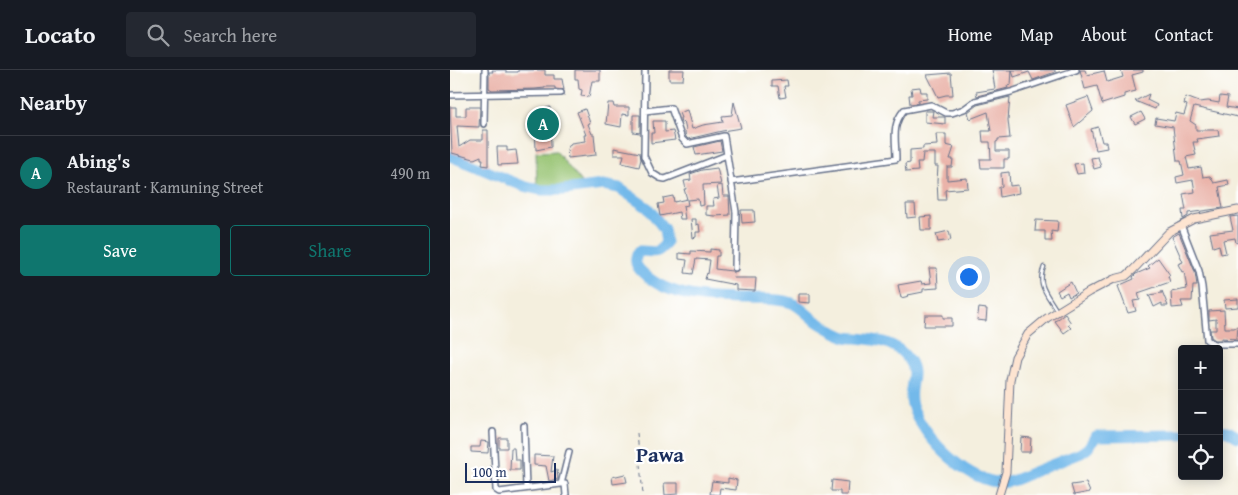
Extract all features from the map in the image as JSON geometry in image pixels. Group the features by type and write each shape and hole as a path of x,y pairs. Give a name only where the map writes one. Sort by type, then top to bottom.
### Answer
{"street":[{"path":"484,124 485,70"},
{"path":"645,70 644,156 652,173 660,178 670,178 727,155"},
{"path":"731,182 896,160 895,130 897,119 904,110 931,105 946,113 952,113 964,109 975,101 1011,92 1076,70"},
{"path":"450,95 560,93"},
{"path":"645,111 671,108 684,142 690,143 724,136 736,212 735,268"},
{"path":"1000,494 1006,472 1008,393 1015,357 1028,334 1048,318 1089,292 1134,270 1169,232 1194,219 1238,210"},
{"path":"1181,225 1199,270 1207,340 1214,344 1238,344"},
{"path":"524,426 526,488"},
{"path":"493,432 496,490 499,492 565,484 566,495"},
{"path":"561,484 569,452"}],"lane":[{"path":"1044,266 1040,279 1042,286 1058,312"}],"path":[{"path":"636,433 643,495"}],"green space":[{"path":"556,151 581,182 565,187 537,187 536,152"}],"building":[{"path":"492,70 518,72 518,70 545,70 545,75 554,75 554,79 562,79 564,90 555,89 555,87 545,87 492,90 489,88 489,72 493,72"},
{"path":"575,70 600,70 600,81 592,81 589,97 581,96 582,90 579,89 578,79 575,79"},
{"path":"669,70 684,70 683,80 669,80"},
{"path":"992,70 1012,70 1011,85 1007,86 1008,88 977,96 976,92 995,89"},
{"path":"1012,70 1055,70 1055,72 1033,80 1029,72 1014,77"},
{"path":"1080,70 1085,70 1087,75 1104,71 1107,82 1123,77 1121,70 1143,70 1143,72 1132,75 1136,91 1102,104 1097,86 1085,89"},
{"path":"951,73 953,95 938,97 927,75"},
{"path":"787,80 788,86 784,86 786,97 780,98 778,86 772,86 772,81"},
{"path":"920,87 921,92 927,92 927,99 918,100 918,103 910,104 909,95 912,95 911,88"},
{"path":"1149,94 1147,100 1157,105 1155,109 1135,101"},
{"path":"1220,96 1228,97 1226,107 1238,109 1238,117 1194,107 1190,121 1196,125 1196,130 1218,130 1219,136 1197,139 1198,142 1193,142 1196,155 1186,157 1189,169 1201,167 1203,177 1210,176 1214,183 1228,180 1229,185 1219,187 1223,208 1188,213 1188,216 1183,219 1182,210 1186,210 1183,194 1195,192 1193,180 1177,183 1176,177 1184,175 1181,161 1177,161 1173,127 1155,124 1156,118 1174,121 1176,113 1184,115 1187,105 1184,104 1186,97 1199,102 1219,103"},
{"path":"1010,97 1008,120 1010,138 998,139 996,142 996,151 1009,151 1009,159 1004,159 1004,168 981,168 980,159 991,159 990,142 983,142 982,131 991,131 988,112 970,119 968,112 977,105"},
{"path":"1088,97 1093,111 1074,127 1066,105"},
{"path":"734,102 741,128 688,139 686,137 684,122 681,123 679,113 687,110 692,129 723,122 722,116 732,115"},
{"path":"608,103 613,103 614,107 629,107 629,115 622,114 621,127 606,124"},
{"path":"450,107 456,107 456,116 466,116 466,107 480,107 479,127 457,126 459,147 470,140 483,140 483,130 488,130 488,166 482,165 483,159 481,159 481,156 474,159 452,153"},
{"path":"550,107 551,147 536,150 535,122 545,122 544,108"},
{"path":"585,109 590,123 588,124 592,134 594,134 596,155 568,158 567,149 571,143 585,141 584,135 586,135 577,112"},
{"path":"925,111 933,111 932,117 945,117 945,124 925,122"},
{"path":"1141,112 1145,119 1135,124 1131,117"},
{"path":"633,115 640,115 640,133 633,132"},
{"path":"653,121 665,121 665,132 673,131 675,140 651,143 651,133 654,133"},
{"path":"1098,127 1102,142 1106,142 1107,148 1096,150 1091,129"},
{"path":"936,134 946,134 946,145 954,147 950,159 953,159 952,167 947,167 947,180 967,178 968,188 945,190 946,200 938,200 938,166 935,166 935,153 923,153 922,162 917,162 918,171 906,172 905,164 910,163 910,150 923,149 923,146 937,145"},
{"path":"720,141 722,151 696,155 694,147"},
{"path":"497,147 507,147 507,151 516,150 518,164 498,165"},
{"path":"614,148 640,153 639,167 622,163 624,155 614,155"},
{"path":"1098,157 1101,167 1094,169 1091,158"},
{"path":"1083,163 1084,173 1077,174 1074,164"},
{"path":"717,168 721,184 703,185 704,205 699,206 698,199 687,200 688,205 683,206 685,219 680,219 679,212 660,216 658,204 664,203 663,198 673,196 674,202 687,199 684,181 691,180 690,174"},
{"path":"1009,172 1010,186 1018,185 1019,193 1000,197 999,187 1002,187 1001,173"},
{"path":"722,185 723,196 729,196 730,215 706,215 706,206 714,206 713,199 719,198 717,186"},
{"path":"906,204 915,204 916,217 907,218"},
{"path":"741,210 754,210 755,222 742,223"},
{"path":"931,216 931,230 921,230 920,217"},
{"path":"1238,216 1238,242 1236,243 1235,238 1223,240 1226,253 1221,254 1219,245 1213,247 1210,233 1233,230 1230,217"},
{"path":"691,219 696,219 696,225 699,224 700,232 696,232 696,237 693,238"},
{"path":"1036,220 1058,221 1057,232 1051,231 1052,241 1045,241 1045,231 1035,231"},
{"path":"949,231 951,240 938,242 936,234"},
{"path":"1179,233 1195,272 1197,286 1193,286 1192,301 1181,301 1183,307 1172,308 1171,292 1187,289 1184,271 1182,272 1178,264 1183,262 1172,237"},
{"path":"710,249 719,250 719,256 716,256 715,269 734,272 733,278 756,278 755,291 736,290 736,285 705,279 708,274 710,260 696,259 693,274 685,273 687,260 679,259 679,253 691,254 691,251 710,252"},
{"path":"1158,258 1170,275 1168,276 1170,282 1138,293 1140,300 1133,301 1136,311 1128,313 1118,286 1134,279 1133,277 1136,274 1150,268 1148,266"},
{"path":"929,268 937,268 938,288 923,289 923,292 901,298 898,285 921,281 922,284 931,283"},
{"path":"1071,282 1076,293 1069,297 1067,292 1060,296 1057,291"},
{"path":"1162,291 1168,306 1162,306 1162,303 1154,307 1149,295 1162,293"},
{"path":"798,294 810,294 810,303 798,302"},
{"path":"1238,299 1238,307 1225,308 1224,300"},
{"path":"979,308 987,309 986,321 977,320"},
{"path":"1224,310 1225,328 1238,326 1237,339 1221,338 1221,340 1215,340 1211,337 1210,330 1216,330 1216,319 1209,320 1209,311"},
{"path":"1065,314 1071,323 1068,325 1071,328 1064,333 1055,321"},
{"path":"925,315 943,315 943,318 952,318 952,326 924,326"},
{"path":"1021,437 1031,438 1030,452 1020,452"},
{"path":"499,438 507,438 507,448 499,448"},
{"path":"481,441 489,442 488,453 471,452 471,447 480,447"},
{"path":"511,448 514,448 515,460 520,460 520,470 510,470"},
{"path":"534,455 553,456 551,472 557,470 558,479 549,481 546,466 534,465"},
{"path":"625,474 627,482 613,484 612,477"},
{"path":"728,478 737,480 736,490 720,488 719,495 710,494 712,481 728,483"},
{"path":"832,480 848,482 847,495 840,495 840,491 831,491"},
{"path":"664,483 678,483 678,494 665,495"},
{"path":"1086,483 1090,492 1074,495 1071,485"}],"waterway":[{"path":"450,156 523,186 540,190 563,190 603,185 619,188 648,208 664,229 666,243 654,252 639,251 636,263 643,273 665,288 706,297 787,301 795,304 816,321 845,337 878,341 897,348 908,359 913,371 911,399 917,418 937,445 964,468 978,477 993,481 1013,481 1081,453 1088,448 1096,436 1178,435"},
{"path":"1223,430 1238,437"}],"place":[{"name":"Abing's","path":"543,124"}],"district":[{"name":"Pawa","path":"660,455"}]}
